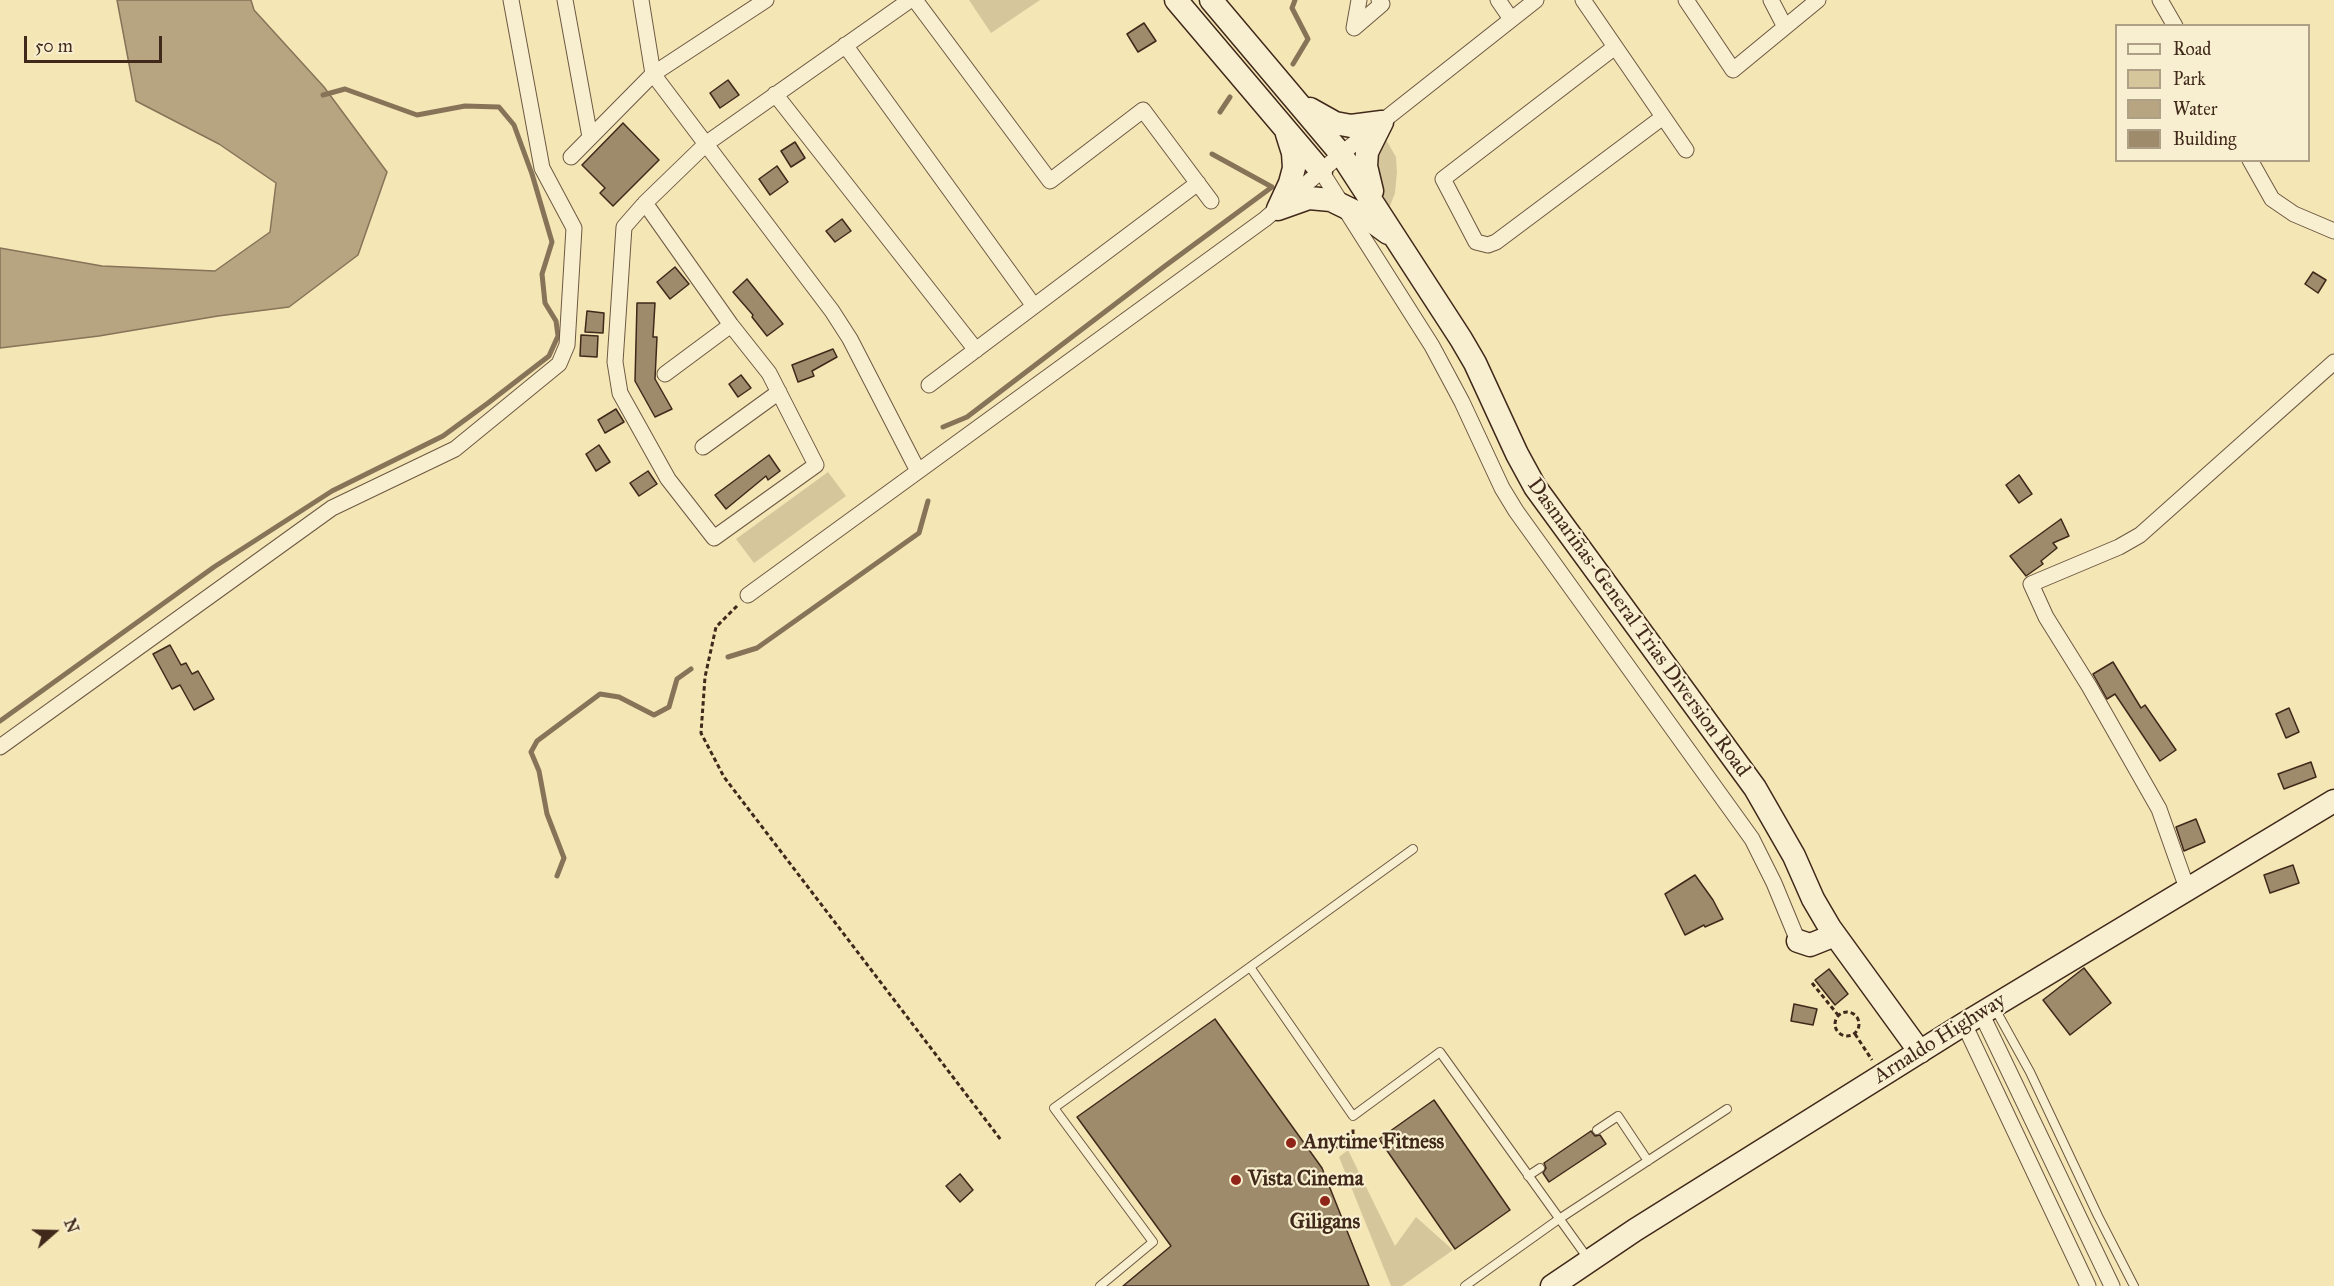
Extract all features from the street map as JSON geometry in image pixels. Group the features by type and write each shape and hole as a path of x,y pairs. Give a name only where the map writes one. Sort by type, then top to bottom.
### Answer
{"street":[{"path":"0,747 332,508 455,448 559,364 567,345 574,228 542,168 511,0"},
{"path":"565,0 590,137"},
{"path":"641,0 653,74 832,311 850,339 918,471"},
{"path":"571,157 653,74 766,0"},
{"path":"645,203 731,324 769,373 816,465 714,538 668,478 620,393 615,362 624,227 645,203 707,143 910,0"},
{"path":"915,0 1050,181 1143,110 1211,201"},
{"name":"Dasmariñas-General Trias Diversion Road","path":"1176,0 1321,171 1432,346 1462,402 1502,488 1521,519 1752,839 1774,883 1797,941"},
{"name":"Dasmariñas-General Trias Diversion Road","path":"1211,0 1341,154 1475,363 1517,454 1535,487 1755,788 1780,830 1813,899 1835,935 1920,1052"},
{"path":"1359,0 1354,28 1382,4 1379,0"},
{"path":"1498,0 1511,19"},
{"path":"748,596 1278,209 1341,154 1536,0"},
{"path":"1583,0 1686,150"},
{"path":"1686,0 1733,70 1818,0"},
{"path":"1771,0 1785,27"},
{"path":"2160,0 2174,24"},
{"path":"845,45 1034,306"},
{"path":"1615,48 1443,179 1476,242 1488,245 1496,242 1664,117"},
{"path":"776,93 976,350"},
{"path":"1299,104 1335,123 1351,126 1382,122"},
{"path":"1379,213 1365,166 1367,152 1382,122"},
{"path":"1278,209 1294,168 1293,153 1286,130"},
{"path":"2251,162 2272,199 2294,214 2334,231"},
{"path":"928,385 1198,183"},
{"path":"1278,209 1309,198 1331,200 1383,228 1404,250"},
{"path":"665,374 731,324"},
{"path":"2188,891 2159,809 2089,686 2046,617 2031,584 2119,548 2140,535 2334,362"},
{"path":"703,447 778,392"},
{"name":"Arnaldo Highway","path":"1552,1286 1589,1260 1980,1014 2188,891 2334,801"},
{"path":"1797,941 1810,945 1835,935"},
{"path":"1980,1014 2088,1286"},
{"path":"1980,1014 2112,1286"}],"lane":[{"path":"1101,1286 1153,1242 1054,1108 1413,849"},
{"path":"1250,967 1353,1116 1440,1052 1589,1260"},
{"path":"1980,1014 2030,1072 2134,1286"},
{"path":"1465,1286 1559,1219 1727,1109"},
{"path":"1597,1130 1617,1116 1648,1161"},
{"path":"1528,1176 1540,1168"}],"path":[{"path":"748,596 716,627 705,677 701,733 724,777 1000,1140"},
{"path":"1812,983 1838,1015"},
{"path":"1846,1012 1857,1016 1859,1024 1855,1034 1847,1037 1839,1034 1834,1023 1838,1015 1846,1012"},
{"path":"1855,1034 1882,1075"},
{"path":"1330,1152 1353,1136 1353,1116"}],"green space":[{"path":"969,0 1040,0 991,33"},
{"path":"1385,138 1396,157 1397,172 1395,193 1388,211 1376,166 1377,152"},
{"path":"828,472 846,496 754,563 736,539"},
{"path":"1348,1150 1395,1246 1416,1217 1453,1250 1402,1286 1391,1286 1339,1157"}],"water":[{"path":"117,0 251,0 254,10 324,87 387,172 358,255 289,307 218,316 99,336 0,348 0,248 102,266 215,271 270,232 276,183 219,144 136,101"}],"building":[{"path":"1144,23 1156,41 1138,52 1127,34"},
{"path":"728,80 739,95 720,108 710,93"},
{"path":"623,123 659,160 613,206 600,193 605,188 582,165"},
{"path":"795,142 805,158 791,167 781,151"},
{"path":"777,166 788,182 770,195 759,179"},
{"path":"842,219 851,231 835,242 826,231"},
{"path":"675,267 689,284 670,299 657,282"},
{"path":"2313,272 2326,280 2318,293 2305,284"},
{"path":"747,279 783,324 767,336 733,292"},
{"path":"637,303 655,303 653,337 657,337 655,379 672,409 655,417 635,381"},
{"path":"587,311 604,313 603,333 585,332"},
{"path":"581,335 598,336 597,357 580,356"},
{"path":"833,349 837,357 812,371 814,376 798,382 792,365"},
{"path":"741,375 751,388 738,397 729,384"},
{"path":"616,409 624,422 605,433 598,420"},
{"path":"599,445 610,462 596,471 586,454"},
{"path":"769,455 780,471 768,480 766,476 726,509 715,495"},
{"path":"648,471 657,484 639,496 630,483"},
{"path":"2019,475 2032,494 2019,503 2006,485"},
{"path":"2061,519 2069,536 2053,543 2057,548 2041,561 2043,564 2026,576 2010,556"},
{"path":"170,645 181,665 186,663 192,674 198,671 214,699 194,710 180,685 172,689 153,654"},
{"path":"2113,662 2141,708 2145,705 2176,750 2160,761 2115,694 2107,699 2093,674"},
{"path":"2289,708 2299,732 2286,738 2276,714"},
{"path":"2311,762 2316,777 2284,789 2278,774"},
{"path":"2196,819 2205,842 2184,851 2176,827"},
{"path":"2293,865 2299,883 2270,893 2264,875"},
{"path":"1695,875 1723,919 1705,927 1704,925 1685,935 1665,894"},
{"path":"2084,968 2111,1003 2070,1035 2043,1000"},
{"path":"1829,969 1848,994 1835,1005 1815,980"},
{"path":"1794,1004 1817,1009 1813,1025 1791,1021"},
{"path":"1215,1019 1322,1168 1369,1286 1123,1286 1171,1246 1077,1117"},
{"path":"1434,1100 1510,1210 1455,1249 1379,1139"},
{"path":"1591,1131 1595,1136 1600,1135 1606,1144 1549,1182 1543,1173 1546,1168 1544,1163"},
{"path":"960,1174 973,1190 960,1202 946,1186"}],"waterway":[{"path":"1293,64 1308,39 1292,8 1295,0"},
{"path":"0,721 214,567 332,491 443,436 549,356 558,336 556,321 545,303 542,274 552,242 532,174 514,125 499,107 465,106 417,115 345,89 323,95"},
{"path":"1220,112 1230,97"},
{"path":"943,427 967,417 1272,187 1212,154"},
{"path":"728,657 757,648 919,533 928,501"},
{"path":"557,876 564,858 547,814 539,771 531,752 537,741 600,694 619,697 654,715 669,707 677,679 691,669"}],"place":[{"name":"Anytime Fitness","path":"1291,1143"},
{"name":"Vista Cinema","path":"1236,1180"},
{"name":"Giligans","path":"1325,1201"}]}
